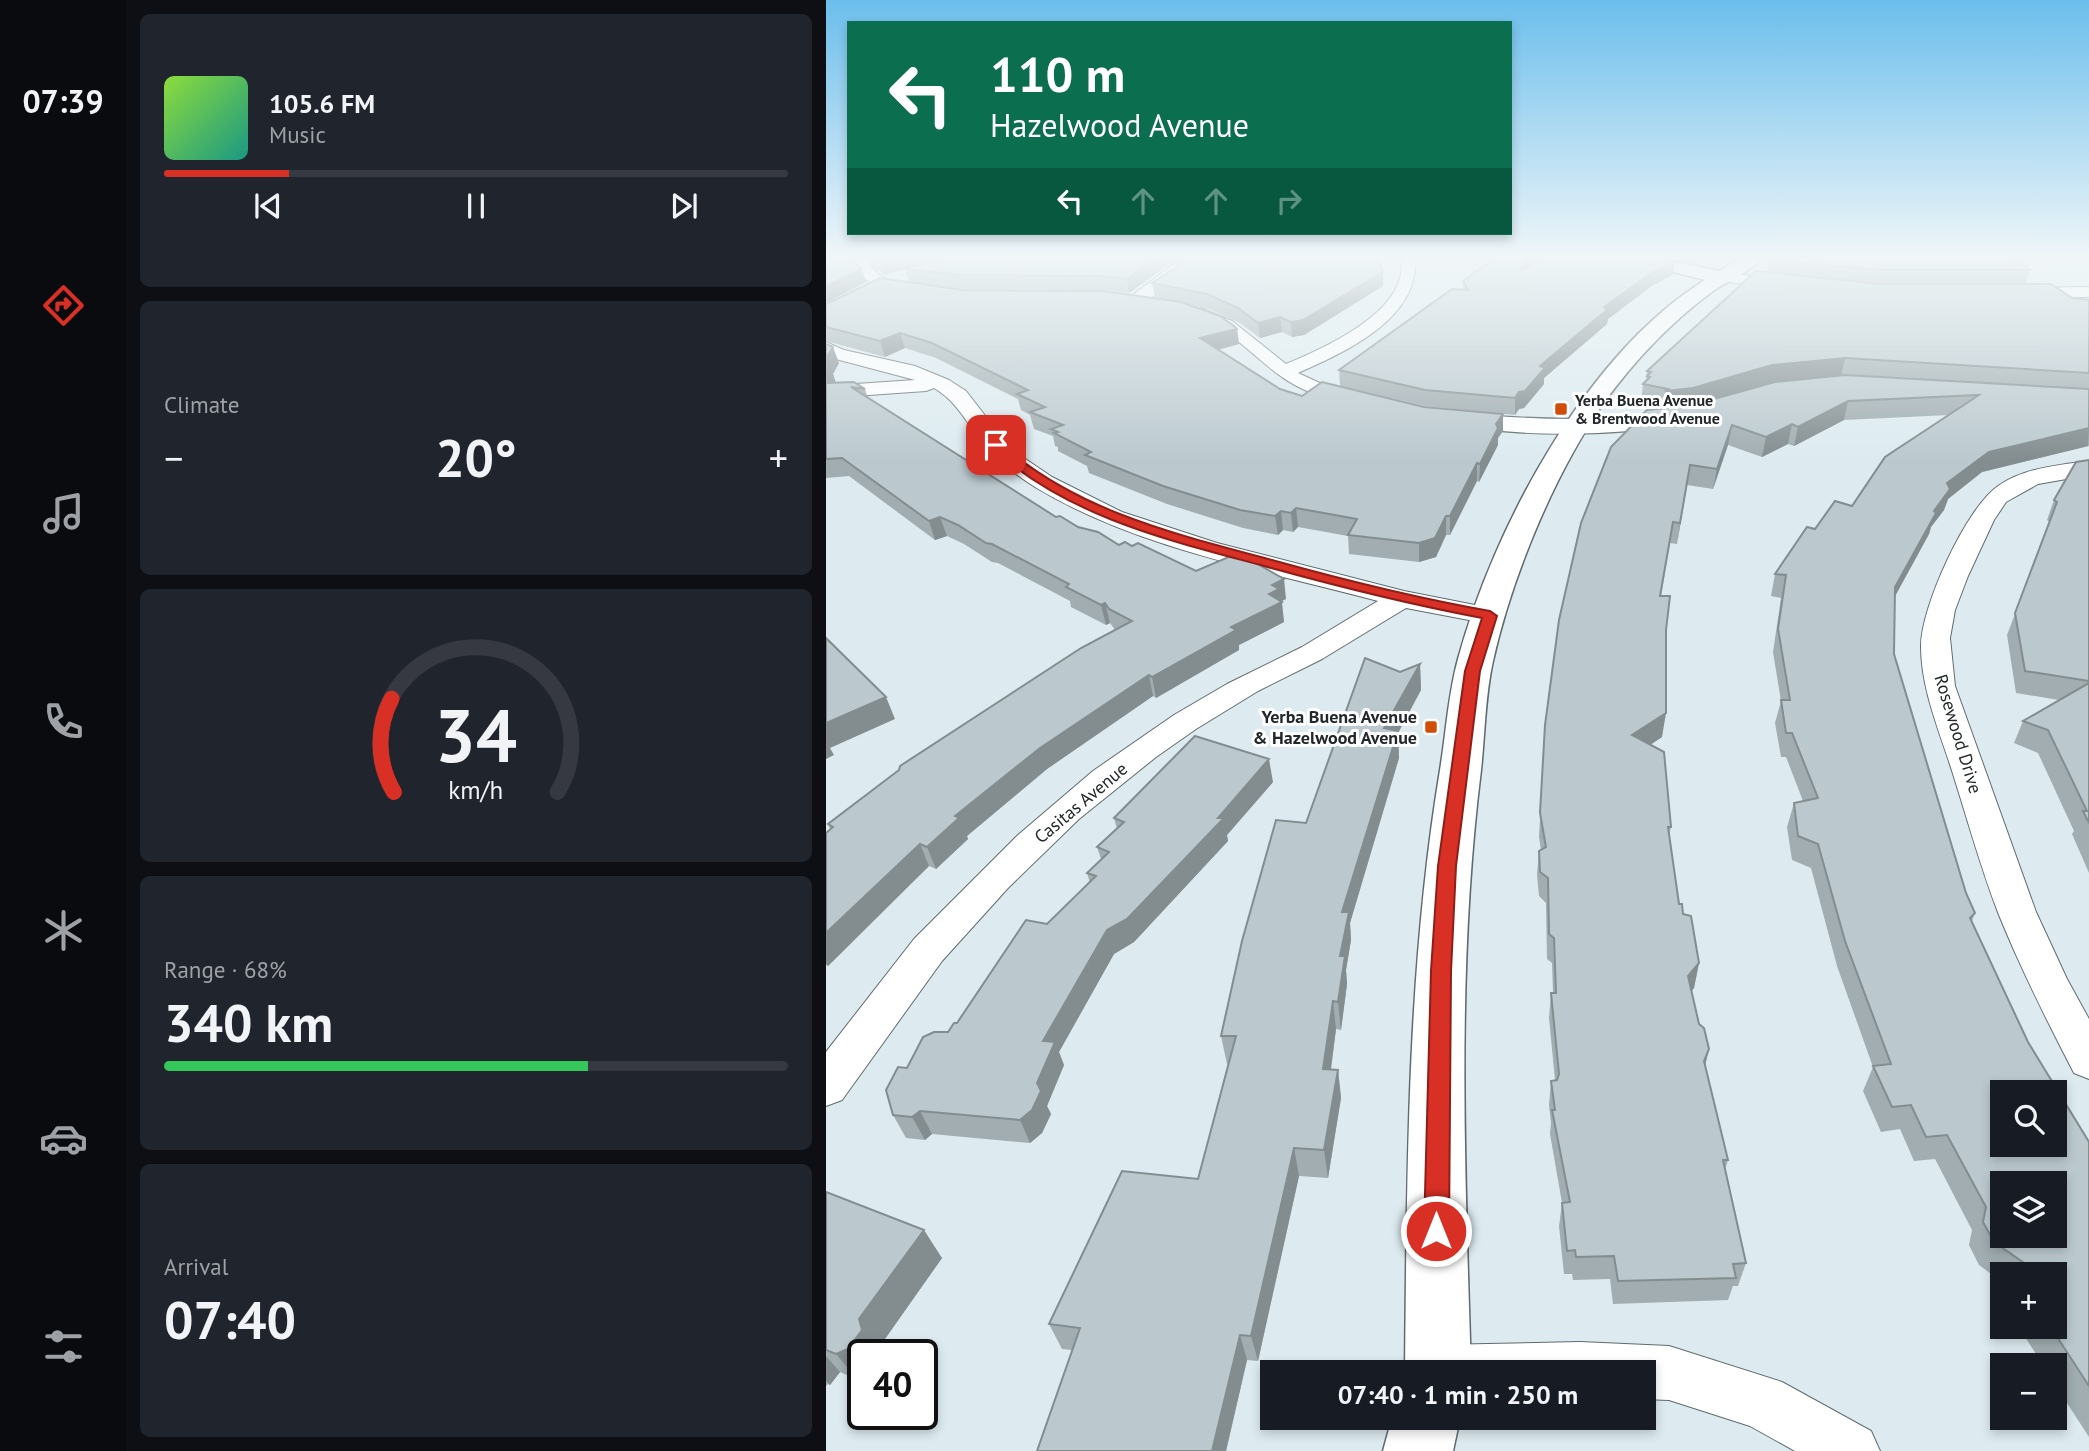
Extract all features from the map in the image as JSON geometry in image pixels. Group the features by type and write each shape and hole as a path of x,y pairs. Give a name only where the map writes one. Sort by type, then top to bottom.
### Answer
{"street":[{"path":"1228,325 1244,335 1283,372 1315,387 1371,404"},
{"path":"1283,372 1317,358 1366,325"},
{"path":"1438,1360 1436,1194 1441,971 1447,866 1472,671 1524,522 1558,453 1605,382 1642,343 1665,325"},
{"path":"826,347 838,354 908,370 942,384 959,396 996,445 1016,463 1075,499 1158,534 1403,599 1490,616"},
{"path":"826,392 942,384"},
{"path":"1436,416 1575,425 1648,422 1693,415"},
{"name":"Rosewood Drive","path":"2089,468 2035,477 2014,486 1997,498 1985,515 1946,595 1937,623 1935,651 1940,686 2017,912 2049,985 2089,1060"},
{"name":"Casitas Avenue","path":"826,1086 928,951 994,879 1053,824 1111,776 1213,705 1312,652 1381,607 1403,599"},
{"path":"1656,1372 1669,1373 1762,1402 1851,1451"},
{"path":"1418,1451 1423,1430"},
{"path":"1438,1430 1438,1451"}],"building":[{"path":"826,325 1232,325 1237,329 1200,338 1280,389 1302,396 1322,382 1424,407 1503,414 1496,424 1498,428 1480,464 1477,463 1450,516 1446,516 1435,538 1419,543 1348,535 1357,519 1296,508 1291,513 1281,511 1275,516 1240,510 1163,486 1085,455 1091,452 1051,429 1063,425 1030,412 1045,407 1017,394 1028,390 932,343 900,333 880,341 826,327"},
{"path":"1402,325 1589,325 1540,366 1545,368 1525,391 1519,392 1515,398 1425,390 1339,370"},
{"path":"1697,325 2089,325 2089,373 1845,358 1772,365 1693,388 1665,391 1668,389 1643,384 1650,377 1647,376 1651,372 1647,371"},
{"path":"826,344 833,347 826,359"},
{"path":"1845,375 2089,389 2089,428 1989,452 1947,483 1950,489 1934,511 1936,513 1895,587 1894,654 1966,893 1975,913 1970,918 2028,1042 2051,1080 1990,1080 1990,1157 2067,1157 2067,1106 2089,1142 2089,1386 2058,1339 2067,1339 2067,1262 2023,1262 2003,1248 2067,1248 2067,1171 1990,1171 1990,1235 1983,1222 1986,1207 1947,1135 1926,1137 1911,1105 1892,1107 1873,1066 1891,1064 1845,941 1818,844 1798,836 1794,803 1818,798 1792,733 1786,733 1781,700 1790,700 1778,629 1786,575 1775,574 1807,527 1815,529 1835,501 1852,506 1885,457 1979,395 1848,401 1798,427 1792,424 1766,437 1732,425 1717,469 1690,465 1680,523 1673,522 1660,596 1670,596 1666,630 1666,713 1632,735 1664,752 1671,827 1668,827 1679,904 1682,904 1683,914 1691,916 1699,963 1688,976 1699,1024 1704,1028 1709,1049 1704,1061 1728,1160 1723,1160 1746,1263 1733,1264 1736,1278 1618,1281 1614,1256 1576,1257 1575,1250 1567,1251 1562,1203 1570,1202 1552,1110 1555,1110 1551,1081 1557,1080 1559,1074 1551,993 1556,993 1554,938 1549,934 1548,878 1540,872 1539,851 1546,847 1540,813 1545,725 1559,620 1581,523 1611,447 1647,410 1696,404 1775,382"},
{"path":"854,382 865,389 851,387 1056,517 1060,516 1078,527 1098,532 1119,545 1125,542 1132,546 1138,543 1196,571 1238,553 1284,579 1272,585 1279,589 1269,594 1282,602 1231,627 1236,630 1152,677 1149,675 1040,748 955,816 959,818 927,847 920,844 826,933 826,833 833,827 828,824 899,770 900,766 1081,648 1132,621 1109,609 1105,603 1101,605 1066,587 1069,584 986,543 958,525 940,517 929,521 842,458 826,459 826,383"},
{"path":"2089,460 2089,681 2025,671 2015,613 2057,502 2054,500 2076,462"},
{"path":"826,638 886,697 826,723"},
{"path":"1365,658 1400,672 1420,664 1384,728 1398,731 1342,912 1349,912 1340,956 1345,956 1338,1002 1333,1001 1323,1069 1338,1070 1324,1150 1294,1148 1251,1336 1240,1335 1212,1451 1037,1451 1080,1328 1049,1324 1122,1171 1198,1179 1236,1036 1221,1036 1242,941 1276,820 1306,823"},
{"path":"2089,683 2089,823 2083,811 2087,811 2048,730 2023,721"},
{"path":"1195,736 1269,759 1218,818 1224,818 1127,919 1107,930 1043,1041 1055,1042 1037,1083 1041,1091 1032,1110 1020,1120 920,1111 912,1117 893,1115 886,1090 898,1067 907,1068 923,1037 934,1032 948,1032 954,1023 957,1023 1026,920 1047,924 1096,876 1087,873 1109,852 1097,847 1124,822 1114,818"},
{"path":"826,1192 924,1230 859,1319 862,1330 855,1339 847,1339 847,1349 836,1354 826,1350"}],"place":[{"name":"Yerba Buena Avenue & Brentwood Avenue","path":"1561,409"},
{"name":"Yerba Buena Avenue & Hazelwood Avenue","path":"1431,727"}],"route":[{"path":"996,445 1016,463 1059,491 1113,517 1158,534 1403,599 1490,616 1472,671 1447,866 1441,971 1436,1231"}]}
